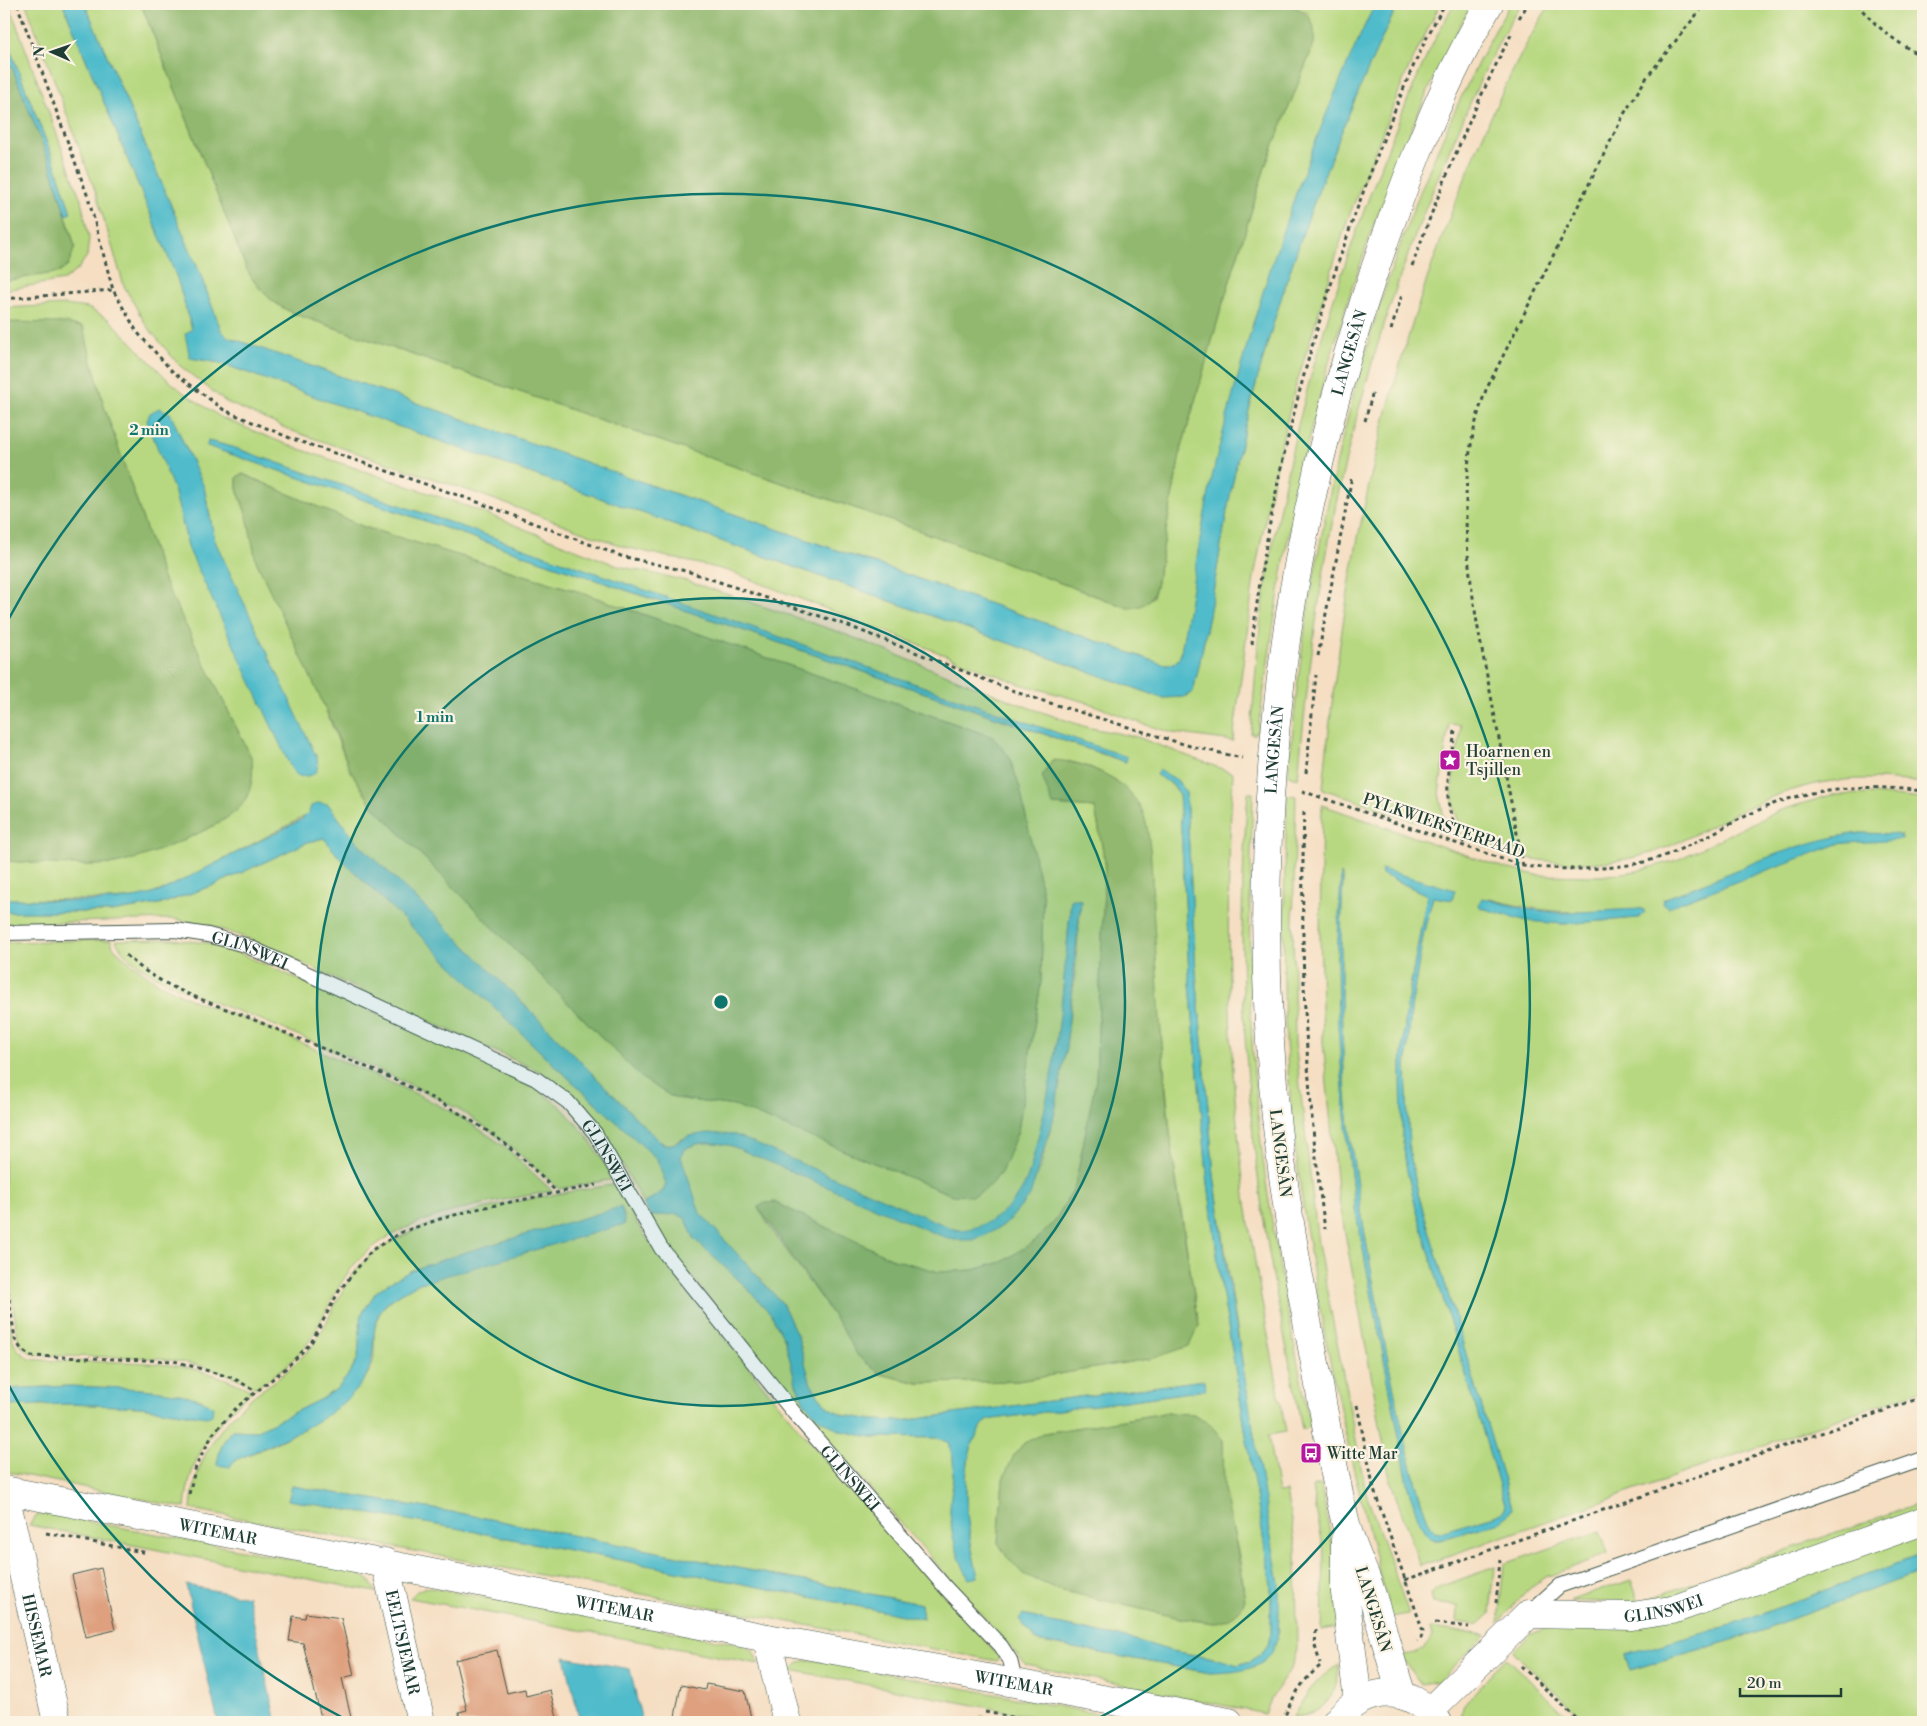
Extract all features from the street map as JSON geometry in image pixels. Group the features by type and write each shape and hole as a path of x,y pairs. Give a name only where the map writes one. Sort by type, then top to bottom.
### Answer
{"street":[{"name":"LANGESÂN","path":"1402,1695 1385,1644 1370,1589 1346,1524 1297,1271 1280,1154 1272,1073 1268,996 1268,830 1272,762 1283,655 1308,512 1349,349 1385,238 1430,122 1468,41 1489,4"},
{"name":"WITEMAR","path":"4,1490 384,1562 767,1638 1228,1722"},
{"name":"HISSEMAR","path":"4,1490 57,1722"},
{"name":"GLINSWEI","path":"1529,1614 1632,1616 1672,1610 1923,1521"},
{"name":"LANGESÂN","path":"1346,1524 1345,1593 1358,1701"},
{"name":"EELTSJEMAR","path":"384,1562 421,1722"},
{"path":"1336,1722 1344,1711 1358,1701 1380,1694 1402,1695 1418,1701 1434,1717 1529,1614"},
{"path":"767,1638 787,1722"}],"lane":[{"name":"GLINSWEI","path":"4,933 175,930 208,935 245,945 496,1059 536,1079 568,1102 595,1133 623,1180 638,1211 661,1248 796,1414 946,1588 1001,1646 1010,1660 1015,1682"},
{"path":"1529,1614 1560,1586 1923,1459"}],"path":[{"path":"17,4 88,197 113,290 136,332 172,371 188,385 224,410 290,438 472,500 621,556 690,572 846,626 1024,695 1190,746 1272,762"},
{"path":"1517,23 1528,4"},
{"path":"1523,866 1478,633 1469,555 1466,487 1476,416 1486,390 1624,114 1647,77 1705,4"},
{"path":"1858,4 1873,22 1893,39 1923,57"},
{"path":"1411,268 1443,181 1483,90 1512,32"},
{"path":"1390,332 1405,286"},
{"path":"4,299 113,290"},
{"path":"1363,428 1374,385"},
{"path":"1318,661 1352,473"},
{"path":"1304,800 1316,670"},
{"path":"1455,731 1447,783 1448,810 1457,833 1467,846"},
{"name":"PYLKWIERSTERPAAD","path":"1304,791 1523,866 1561,870 1604,869 1646,861 1685,848 1772,805 1806,794 1845,786 1923,791"},
{"path":"1304,809 1303,1008 1308,1077 1326,1231"},
{"path":"112,932 116,946 158,980 191,996 262,1023 427,1095 506,1144 558,1192"},
{"path":"186,1525 189,1494 200,1458 213,1434 223,1421 256,1391 286,1369 311,1344 339,1291 372,1250 402,1232 440,1219 558,1192 623,1180"},
{"path":"4,1267 15,1339 20,1348 30,1356 174,1361 233,1378 256,1391"},
{"path":"1405,1580 1923,1397"},
{"path":"1356,1401 1374,1490 1418,1617"},
{"path":"1495,1609 1500,1560"},
{"path":"1435,1624 1476,1628"},
{"path":"1516,1661 1580,1722"}],"green space":[{"path":"4,4 9,4 81,200 89,238 87,256 78,269 64,280 4,290 4,281 60,272 75,247 66,215 71,213 54,161 4,34"},
{"path":"26,4 63,4 177,278 192,329 190,358 220,363 1163,698 1184,697 1193,692 1205,636 1230,494 1250,407 1284,289 1325,173 1372,60 1398,4 1440,4 1406,74 1347,221 1294,392 1275,470 1254,577 1233,741 1173,733 1143,724 1086,702 1020,684 729,571 625,547 476,493 292,431 226,402 179,365 146,325 124,286 96,193"},
{"path":"85,4 141,4 247,270 267,296 287,310 915,529 1128,608 1153,597 1180,454 1219,316 1265,167 1314,44 1308,13 1288,4 1375,4 1362,32 1253,323 1216,462 1180,657 1175,664 1162,664 228,337 221,330 199,271"},
{"path":"141,4 1288,4 1310,18 1314,28 1314,44 1265,167 1219,316 1180,454 1156,587 1146,603 1138,607 1128,608 915,529 295,314 280,306 262,291 247,270"},
{"path":"1454,4 1472,4 1439,67 1401,156 1362,259 1323,384 1293,511 1258,730 1255,734 1251,734 1259,636 1267,578 1286,476 1311,376 1341,276 1376,179 1421,68"},
{"path":"1510,4 1521,4 1483,74 1433,190 1385,320 1359,409 1337,499 1324,568 1309,673 1298,778 1288,775 1303,640 1325,518 1356,387 1397,253 1422,187 1478,62"},
{"path":"1550,4 1923,4 1923,783 1863,779 1818,783 1767,799 1665,848 1628,859 1589,863 1569,863 1512,855 1484,846 1470,836 1459,821 1455,811 1452,790 1461,725 1449,724 1439,793 1445,823 1445,828 1442,830 1323,789 1341,633 1354,557 1388,408 1409,334 1434,260 1481,139 1513,70"},
{"path":"4,47 50,163 75,247 68,266 60,272 4,281"},
{"path":"65,305 88,308 110,320 166,378 184,393 222,418 288,445 469,507 618,566 687,581 842,633 1027,707 1086,727 1137,737 1233,773 1228,919 1230,1017 1236,1114 1250,1230 1286,1432 1268,1435 1278,1493 1286,1492 1296,1547 1297,1649 1292,1666 1271,1699 1265,1714 1026,1665 802,1411 666,1245 650,1216 678,1214 686,1219 694,1239 743,1284 771,1314 785,1340 796,1384 805,1404 820,1419 841,1431 871,1437 938,1438 949,1443 954,1463 950,1513 978,1577 967,1518 967,1474 970,1453 976,1435 987,1420 1205,1390 1204,1380 902,1421 873,1420 844,1415 829,1408 818,1395 810,1381 798,1337 782,1303 700,1213 681,1157 683,1151 694,1145 713,1143 732,1146 973,1240 1007,1223 1040,1169 1055,1112 1066,1047 1075,974 1081,900 1071,900 1056,1048 1046,1107 1028,1177 1018,1197 1000,1216 977,1228 965,1230 939,1224 735,1135 680,1139 670,1144 659,1141 477,957 356,841 328,804 177,884 144,897 112,900 4,899 4,861 86,865 115,864 222,821 236,811 246,798 252,759 164,581 104,406 83,327 4,322 4,308","holes":["170,413 204,487 215,541 250,618 189,550 175,493","208,441 232,447 1127,758 1125,762 207,446","243,474 364,527 577,591 993,737 1043,897 1041,982 1018,1131 952,1195 735,1106 674,1098 643,1079 372,805 350,770 237,489 237,477","1068,761 1090,767 1116,780 1161,1032 1172,1151 1199,1326 1154,1358 1018,1381 918,1383 880,1374 858,1356 839,1324 769,1226 758,1207 774,1202 893,1259 939,1272 973,1270 1002,1262 1035,1241 1055,1221 1075,1186 1096,1079 1105,862 1095,808 1053,805","1158,770 1177,780 1186,793 1196,972 1214,1175 1260,1479 1279,1632 1254,1668 1210,1673 1036,1641 1023,1614 1052,1623 1135,1640 1171,1651 1219,1659 1238,1665 1250,1661 1261,1654 1268,1645 1271,1632 1271,1585 1220,1278 1207,1175 1189,973 1179,793","1165,1413 1193,1414 1223,1440 1224,1491 1238,1552 1243,1584 1241,1609 1214,1623 1180,1618 1059,1590 998,1543 1003,1479 1045,1433"]},
{"path":"4,322 65,323 83,327 104,406 164,581 252,759 252,773 248,794 236,811 227,818 196,834 126,862 87,865 4,861"},
{"path":"243,474 364,527 577,591 993,737 1009,756 1020,788 1043,897 1041,982 1018,1131 1001,1173 985,1190 973,1196 952,1195 735,1106 674,1098 643,1079 372,805 350,770 333,725 256,561 247,516 237,489 237,477"},
{"path":"1052,760 1078,764 1102,772 1131,795 1139,805 1147,825 1169,1120 1178,1194 1199,1325 1189,1346 1154,1358 1018,1381 918,1383 880,1374 858,1356 839,1324 758,1207 765,1203 774,1202 893,1259 939,1272 973,1270 1002,1262 1035,1241 1055,1221 1075,1186 1096,1079 1105,862 1095,808 1053,805 1042,776"},
{"path":"1248,793 1253,793 1250,959 1253,1058 1262,1150 1275,1242 1310,1425 1308,1428 1302,1429 1268,1247 1253,1134 1248,1077 1242,963 1242,906"},
{"path":"1872,794 1923,799 1923,1389 1420,1566 1390,1479 1337,1189 1323,1042 1320,935 1322,805 1501,867 1536,875 1601,876 1637,871 1677,860 1778,811 1831,795","holes":["1861,833 1902,835 1838,844 1663,899 1786,851 1811,843","1382,874 1452,899 1433,897 1424,931 1411,1009 1406,1069 1409,1149 1418,1193 1512,1508 1500,1522 1440,1540 1434,1540 1410,1494 1355,1208 1347,1140 1337,958 1343,878 1342,1023 1345,1087 1354,1166 1380,1320 1404,1434 1427,1518 1437,1533 1498,1515 1503,1512 1505,1505 1417,1212 1407,1171 1402,1135 1401,1065 1407,1004 1427,895","1487,898 1544,910 1597,912 1643,909 1645,913 1638,918 1563,924"]},
{"path":"1287,795 1296,796 1293,926 1295,1042 1318,1244 1366,1493 1409,1614 1391,1617 1339,1404 1311,1260 1300,1188 1286,1042 1284,918"},
{"path":"324,838 338,856 552,1063 657,1159 666,1184 663,1191 643,1204 623,1165 601,1132 576,1102 543,1073 249,939 209,925 173,919 4,924 4,912 111,912 164,903 217,884 308,842"},
{"path":"172,939 207,943 241,954 474,1057 532,1085 562,1108 587,1136 614,1179 559,1189 497,1136 447,1103 408,1083 346,1056 182,989 140,966 125,954 116,940"},
{"path":"111,940 113,947 129,962 157,982 190,999 261,1025 425,1098 464,1119 504,1146 552,1191 501,1200 446,1213 419,1222 394,1234 372,1248 347,1274 305,1347 285,1367 256,1388 228,1375 173,1360 32,1354 22,1347 18,1338 4,1249 4,942"},
{"path":"616,1184 640,1228 684,1288 830,1465 999,1656 997,1661 191,1509 197,1475 203,1459 220,1431 256,1394 285,1373 311,1348 350,1278 378,1250 407,1234 478,1210","holes":["621,1207 625,1217 417,1284 399,1294 386,1305 377,1319 370,1370 359,1386 344,1401 324,1416 279,1441 217,1465 222,1446 232,1430 256,1431 323,1398 338,1388 350,1373 358,1358 361,1315 376,1292 387,1284 412,1270 466,1252","292,1486 464,1514 921,1604 923,1619 461,1529 289,1500"]},
{"path":"4,1282 13,1340 18,1350 30,1359 169,1365 224,1378 252,1391 226,1416 206,1443 192,1473 187,1490 185,1508 4,1471 4,1406 69,1404 141,1407 199,1416 202,1399 142,1389 69,1386 4,1389"},
{"path":"1165,1413 1193,1414 1208,1422 1223,1440 1224,1489 1237,1549 1245,1600 1241,1609 1230,1618 1214,1623 1180,1618 1059,1590 1023,1574 1007,1557 998,1543 1003,1479 1014,1455 1024,1443 1045,1433"},
{"path":"1321,1485 1333,1550 1339,1627 1322,1630 1324,1552 1312,1487"},
{"path":"1923,1502 1923,1513 1672,1604 1569,1601 1631,1580 1639,1602"},
{"path":"44,1513 353,1571 369,1580 376,1592 29,1525 35,1517"},
{"path":"1923,1529 1923,1554 1735,1624 1625,1656 1630,1670 1739,1638 1923,1571 1923,1722 1587,1722 1513,1652 1530,1635 1546,1628 1631,1625"},
{"path":"1600,1531 1608,1554 1546,1577 1529,1589 1498,1623 1504,1564"},
{"path":"1495,1567 1490,1614 1478,1625 1457,1622 1458,1606 1433,1603 1431,1595 1436,1588"},
{"path":"426,1587 740,1644 753,1651 759,1664 410,1598 417,1591"},
{"path":"1430,1628 1486,1635 1439,1681 1421,1684 1402,1658 1403,1655 1417,1652 1426,1645 1432,1637"},
{"path":"1506,1658 1574,1722 1458,1722 1464,1704"},
{"path":"808,1660 822,1661 1139,1722 1063,1722 791,1670 799,1662"},
{"path":"1339,1665 1336,1686 1327,1702 1313,1713 1293,1717 1312,1687 1324,1675"},
{"path":"981,1716 1015,1722 982,1722"}],"water":[{"path":"63,4 85,4 199,271 221,330 228,337 1162,664 1174,664 1180,657 1201,533 1216,460 1247,343 1284,228 1326,114 1375,4 1398,4 1372,60 1325,173 1304,230 1266,347 1236,466 1193,692 1184,697 1163,698 220,363 190,358 185,334 192,329 177,278"},
{"path":"4,34 54,161 71,213 66,215 50,163 4,47"},
{"path":"159,408 170,413 204,487 215,541 317,758 316,771 311,775 298,776 292,770 189,550 175,493 147,421 150,413"},
{"path":"208,441 232,447 1127,757 1126,762 207,446"},
{"path":"1159,770 1177,780 1186,793 1196,972 1214,1175 1228,1277 1279,1584 1279,1624 1277,1640 1272,1652 1264,1661 1252,1668 1210,1673 1036,1641 1019,1619 1023,1614 1052,1623 1135,1640 1171,1651 1219,1659 1238,1665 1250,1661 1261,1654 1268,1645 1271,1632 1271,1585 1220,1278 1207,1175 1189,973 1179,793 1172,784 1156,775"},
{"path":"319,803 328,804 356,841 477,957 659,1141 667,1145 676,1143 689,1136 707,1133 735,1135 956,1230 975,1227 993,1219 1015,1199 1027,1180 1044,1111 1055,1051 1063,990 1071,899 1081,900 1066,1047 1055,1112 1030,1196 1007,1223 973,1240 954,1240 732,1146 713,1143 694,1145 683,1151 681,1157 700,1213 782,1303 798,1337 810,1381 818,1395 829,1408 844,1415 873,1420 902,1421 1204,1380 1205,1390 987,1420 976,1435 970,1453 967,1474 967,1518 978,1577 969,1579 958,1555 952,1530 950,1512 953,1460 949,1443 938,1438 871,1437 841,1431 820,1419 805,1404 796,1384 785,1340 771,1314 743,1284 694,1239 686,1219 678,1214 650,1216 643,1204 663,1191 666,1184 657,1159 552,1063 338,856 324,838 308,842 217,884 164,903 111,912 4,912 4,899 102,901 141,897 159,892 301,820 309,812 311,806"},
{"path":"1861,833 1896,834 1903,838 1838,844 1668,907 1662,903 1663,899 1786,851 1836,837"},
{"path":"1381,869 1455,890 1452,900 1433,897 1424,931 1411,1009 1406,1069 1409,1149 1418,1193 1512,1508 1508,1515 1500,1522 1439,1540 1433,1539 1423,1530 1410,1494 1355,1208 1347,1140 1338,1027 1337,958 1341,874 1343,878 1342,1023 1350,1134 1380,1320 1416,1483 1427,1518 1437,1533 1498,1515 1503,1512 1505,1505 1417,1212 1407,1171 1402,1135 1401,1065 1407,1004 1427,895 1382,874"},
{"path":"1482,898 1527,909 1562,913 1643,909 1645,913 1638,918 1563,924 1527,921 1481,908 1479,905"},
{"path":"621,1207 625,1224 417,1284 394,1297 381,1311 377,1320 369,1371 351,1395 321,1419 234,1461 230,1467 217,1465 222,1446 232,1430 256,1431 323,1398 338,1388 350,1373 358,1358 361,1315 376,1292 387,1284 412,1270 466,1252"},
{"path":"69,1386 144,1389 185,1395 201,1400 213,1407 212,1415 207,1417 141,1407 69,1404 4,1406 4,1389"},
{"path":"292,1486 464,1514 921,1604 923,1619 461,1529 288,1500"},
{"path":"1923,1554 1923,1571 1739,1638 1630,1670 1625,1655 1735,1624"},
{"path":"186,1585 248,1597 276,1722 218,1722"},
{"path":"565,1657 630,1669 642,1722 580,1722"}],"building":[{"path":"101,1568 115,1630 86,1637 72,1575"},
{"path":"306,1613 341,1618 354,1675 342,1678 352,1722 322,1722 303,1643 289,1641 293,1616 305,1618"},
{"path":"497,1650 507,1693 525,1689 526,1696 550,1690 558,1722 460,1722 459,1712 467,1710 455,1660"},
{"path":"706,1684 745,1691 752,1722 674,1722 681,1685 705,1690"}],"place":[{"name":"Hoarnen en Tsjillen","path":"1450,760"},
{"name":"Witte Mar","path":"1311,1453"}]}
